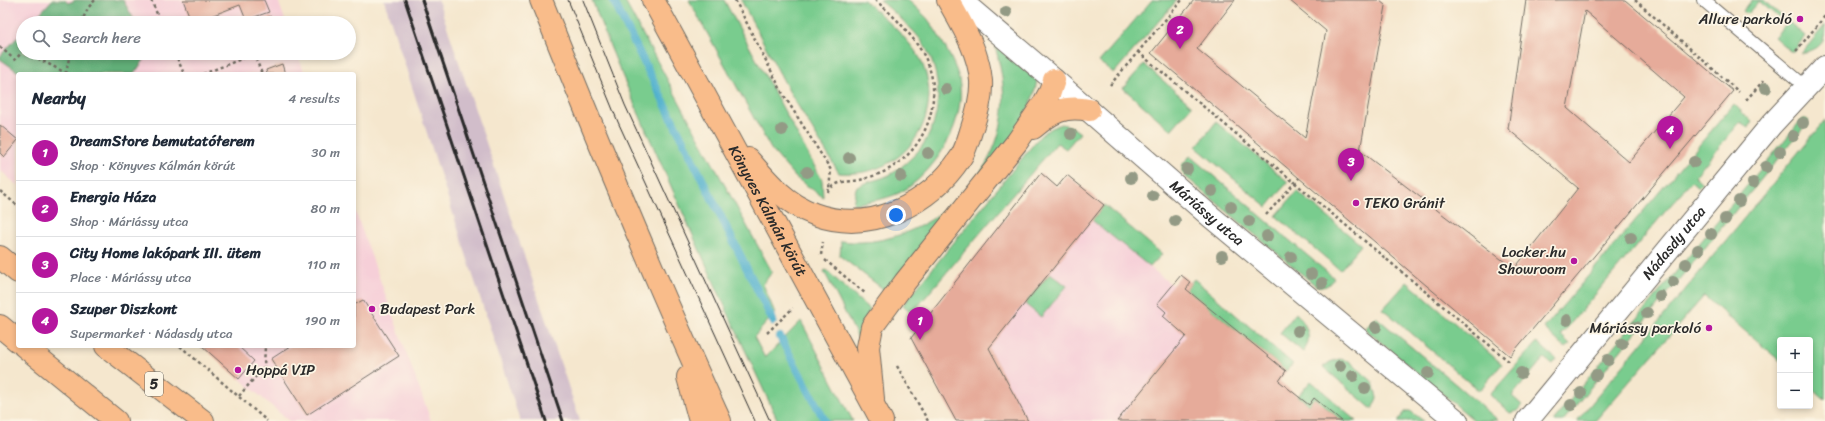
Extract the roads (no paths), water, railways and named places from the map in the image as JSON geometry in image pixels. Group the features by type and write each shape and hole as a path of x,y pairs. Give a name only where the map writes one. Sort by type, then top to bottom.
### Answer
{"main road":[{"path":"541,0 626,209 670,312 720,421"},
{"name":"Könyves Kálmán körút","path":"653,0 877,414"},
{"path":"723,130 755,167 789,202 815,214 843,220 882,217 907,208 943,180 962,155 979,106 981,81 975,54 948,0"},
{"path":"877,414 868,347 872,327 905,282 1017,142 1044,103 1054,80"},
{"path":"1017,142 1045,117 1053,113 1075,107 1089,110"},
{"path":"0,257 16,270"},
{"path":"670,312 700,421"},
{"path":"0,326 16,339"},
{"path":"26,348 116,421"},
{"name":"5","path":"109,348 203,421"}],"street":[{"name":"Máriássy utca","path":"960,0 1210,216 1457,421"},
{"name":"Nádasdy utca","path":"1527,421 1771,125 1825,67"}],"lane":[{"path":"1703,0 1806,87"}],"waterway":[{"path":"613,0 773,321"},
{"path":"780,337 825,421"}],"tram line":[{"path":"568,0 618,122 755,421"},
{"path":"583,0 625,105 770,421"}],"railway":[{"path":"405,0 546,421"},
{"path":"422,0 563,421"}],"place":[{"name":"Allure parkoló","path":"1800,19"},
{"name":"Energia Háza","path":"1180,49"},
{"name":"Szuper Diszkont","path":"1670,149"},
{"name":"City Home lakópark III. ütem","path":"1351,181"},
{"name":"TEKO Gránit","path":"1356,203"},
{"name":"Locker.hu Showroom","path":"1574,261"},
{"name":"Budapest Park","path":"372,309"},
{"name":"Máriássy parkoló","path":"1709,328"},
{"name":"DreamStore bemutatóterem","path":"920,340"},
{"name":"Hoppá VIP","path":"238,370"}]}
